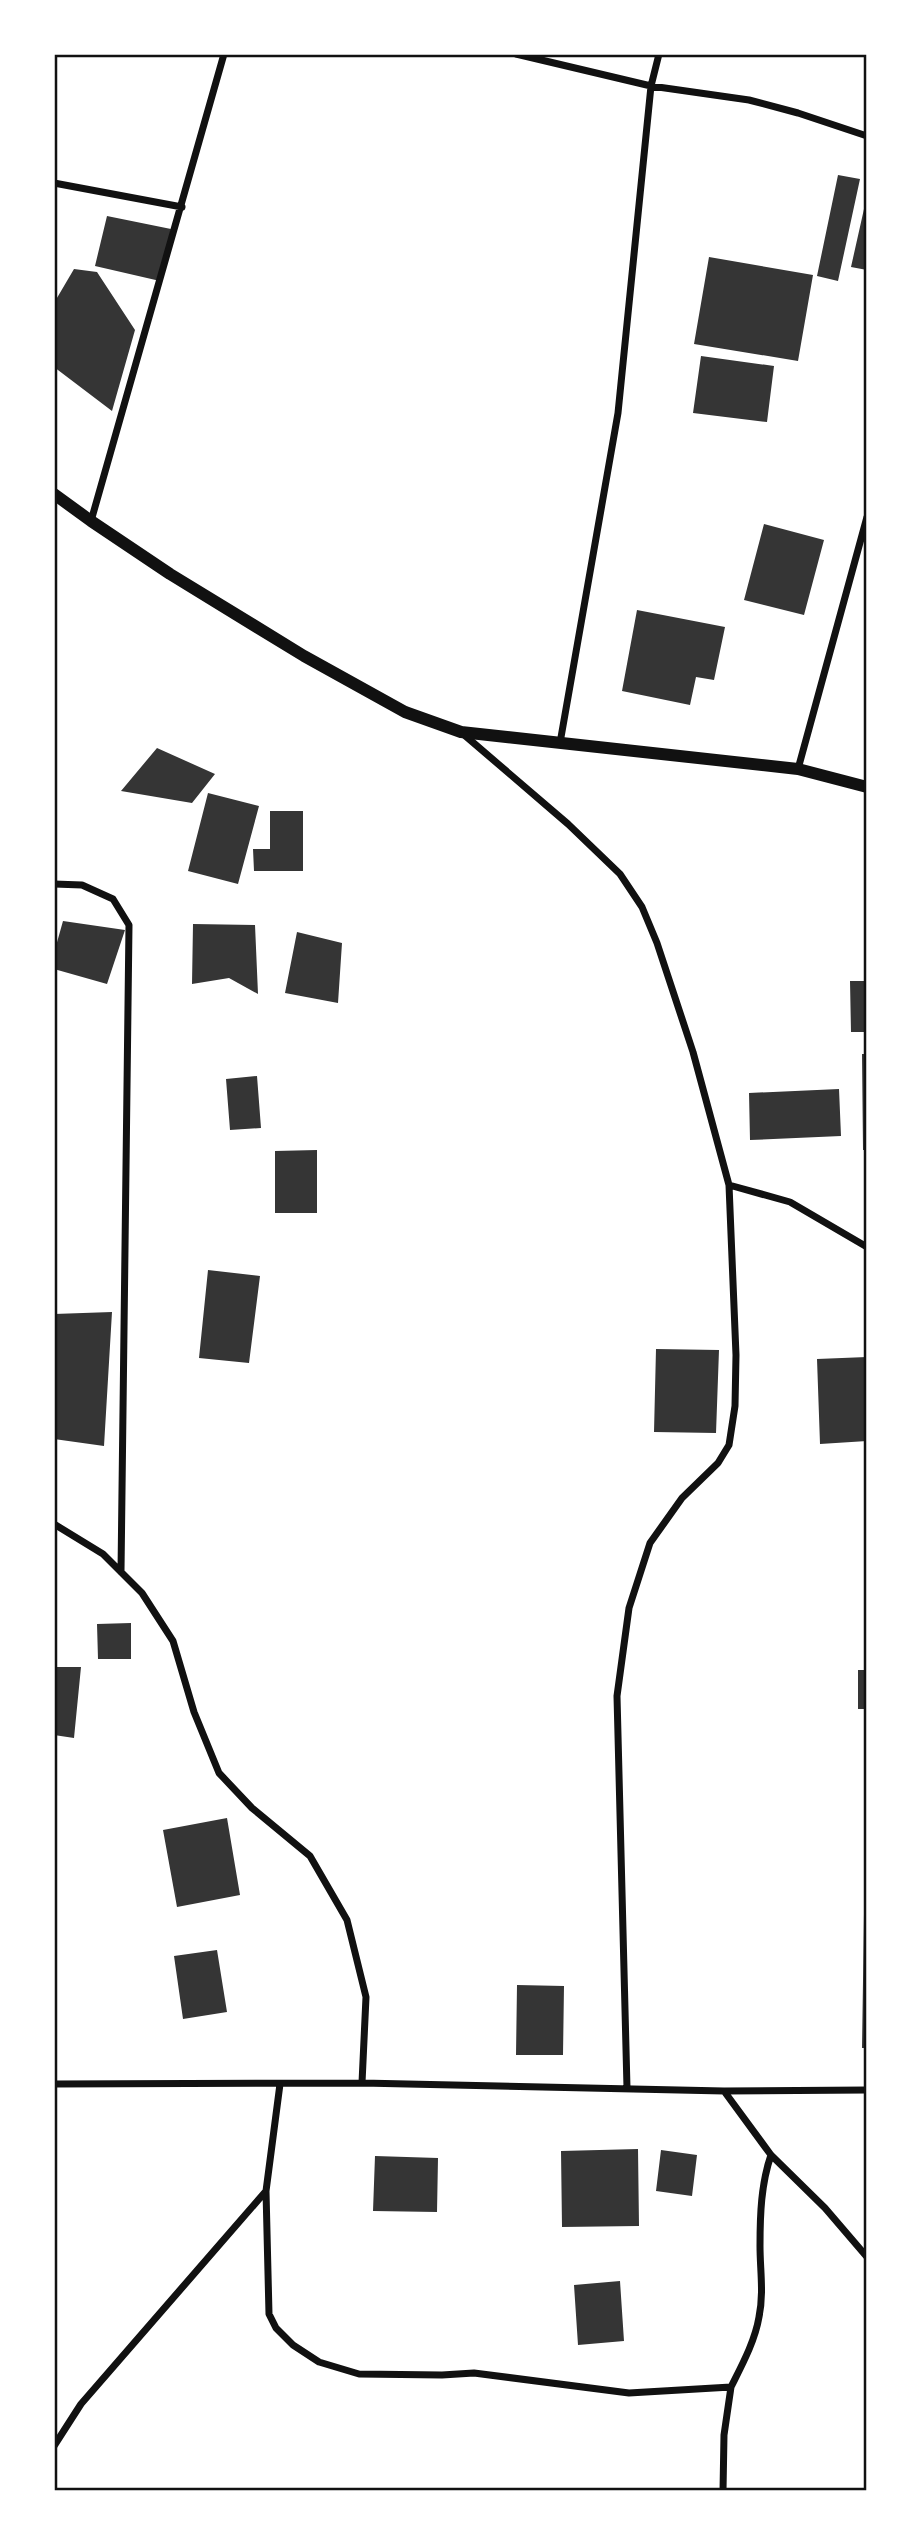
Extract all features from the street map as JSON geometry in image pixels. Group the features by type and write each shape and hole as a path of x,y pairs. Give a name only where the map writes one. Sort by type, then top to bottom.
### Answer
{"street":[{"path":"91,522 224,54"},
{"path":"516,54 651,86 749,100 867,136"},
{"path":"559,744 618,413 651,86 659,54"},
{"path":"54,183 182,207"},
{"path":"54,494 91,522 304,656 405,712 461,732 798,769 867,787"},
{"path":"798,769 867,517"},
{"path":"461,732 568,824 620,874 642,907 657,943 693,1052 729,1185 736,1355 735,1406 729,1446 718,1464 682,1498 650,1543 629,1608 617,1696 627,2088"},
{"path":"54,884 82,885 113,899 129,925 121,1572"},
{"path":"729,1185 790,1202 867,1247"},
{"path":"54,1524 103,1554 142,1593 173,1641 194,1712 219,1773 252,1808 310,1856 347,1920 366,1997 362,2083"},
{"path":"54,2084 362,2083 724,2091 867,2090"},
{"path":"280,2084 266,2191 269,2314 276,2328 293,2345 319,2362 359,2374 474,2373 629,2393 731,2387"},
{"path":"724,2091 771,2155 825,2208 867,2257"},
{"path":"723,2491 724,2435 731,2387 751,2343 759,2317 763,2284 760,2248 763,2177 771,2155"},
{"path":"54,2446 81,2404 266,2191"}],"building":[{"path":"838,175 860,179 838,281 817,276"},
{"path":"867,200 867,270 851,267"},
{"path":"107,216 171,229 160,281 95,266"},
{"path":"709,257 813,275 798,361 694,344"},
{"path":"74,269 97,272 135,330 112,411 54,367 54,303"},
{"path":"701,356 774,366 767,422 693,413"},
{"path":"764,524 824,540 804,615 744,600"},
{"path":"637,610 725,627 714,680 696,677 690,705 622,691"},
{"path":"157,748 215,774 192,803 121,791"},
{"path":"208,793 259,806 238,884 188,871"},
{"path":"270,811 303,811 303,871 254,871 253,849 270,849"},
{"path":"63,921 125,930 107,984 54,969 54,953"},
{"path":"193,924 255,925 258,994 229,978 192,984"},
{"path":"297,932 342,943 338,1003 285,993"},
{"path":"850,981 867,981 867,1032 851,1032"},
{"path":"862,1054 867,1054 867,1150 863,1150"},
{"path":"257,1076 261,1128 230,1130 226,1079"},
{"path":"839,1089 841,1136 750,1140 749,1093"},
{"path":"317,1150 317,1213 275,1213 275,1151"},
{"path":"208,1270 260,1276 249,1363 199,1358"},
{"path":"112,1312 104,1446 54,1439 54,1314"},
{"path":"656,1349 719,1350 716,1433 654,1432"},
{"path":"867,1357 867,1441 820,1444 817,1359"},
{"path":"131,1623 131,1659 98,1659 97,1624"},
{"path":"54,1667 81,1667 74,1738 54,1735"},
{"path":"858,1670 867,1670 867,1709 858,1709"},
{"path":"227,1818 240,1895 177,1907 163,1830"},
{"path":"864,1914 867,1914 867,2048 862,2048"},
{"path":"217,1950 227,2012 183,2019 174,1956"},
{"path":"517,1985 564,1986 563,2055 516,2055"},
{"path":"638,2149 639,2226 562,2227 561,2151"},
{"path":"661,2150 697,2155 692,2196 656,2191"},
{"path":"375,2156 438,2158 437,2212 373,2211"},
{"path":"620,2281 624,2341 578,2345 574,2285"}]}
